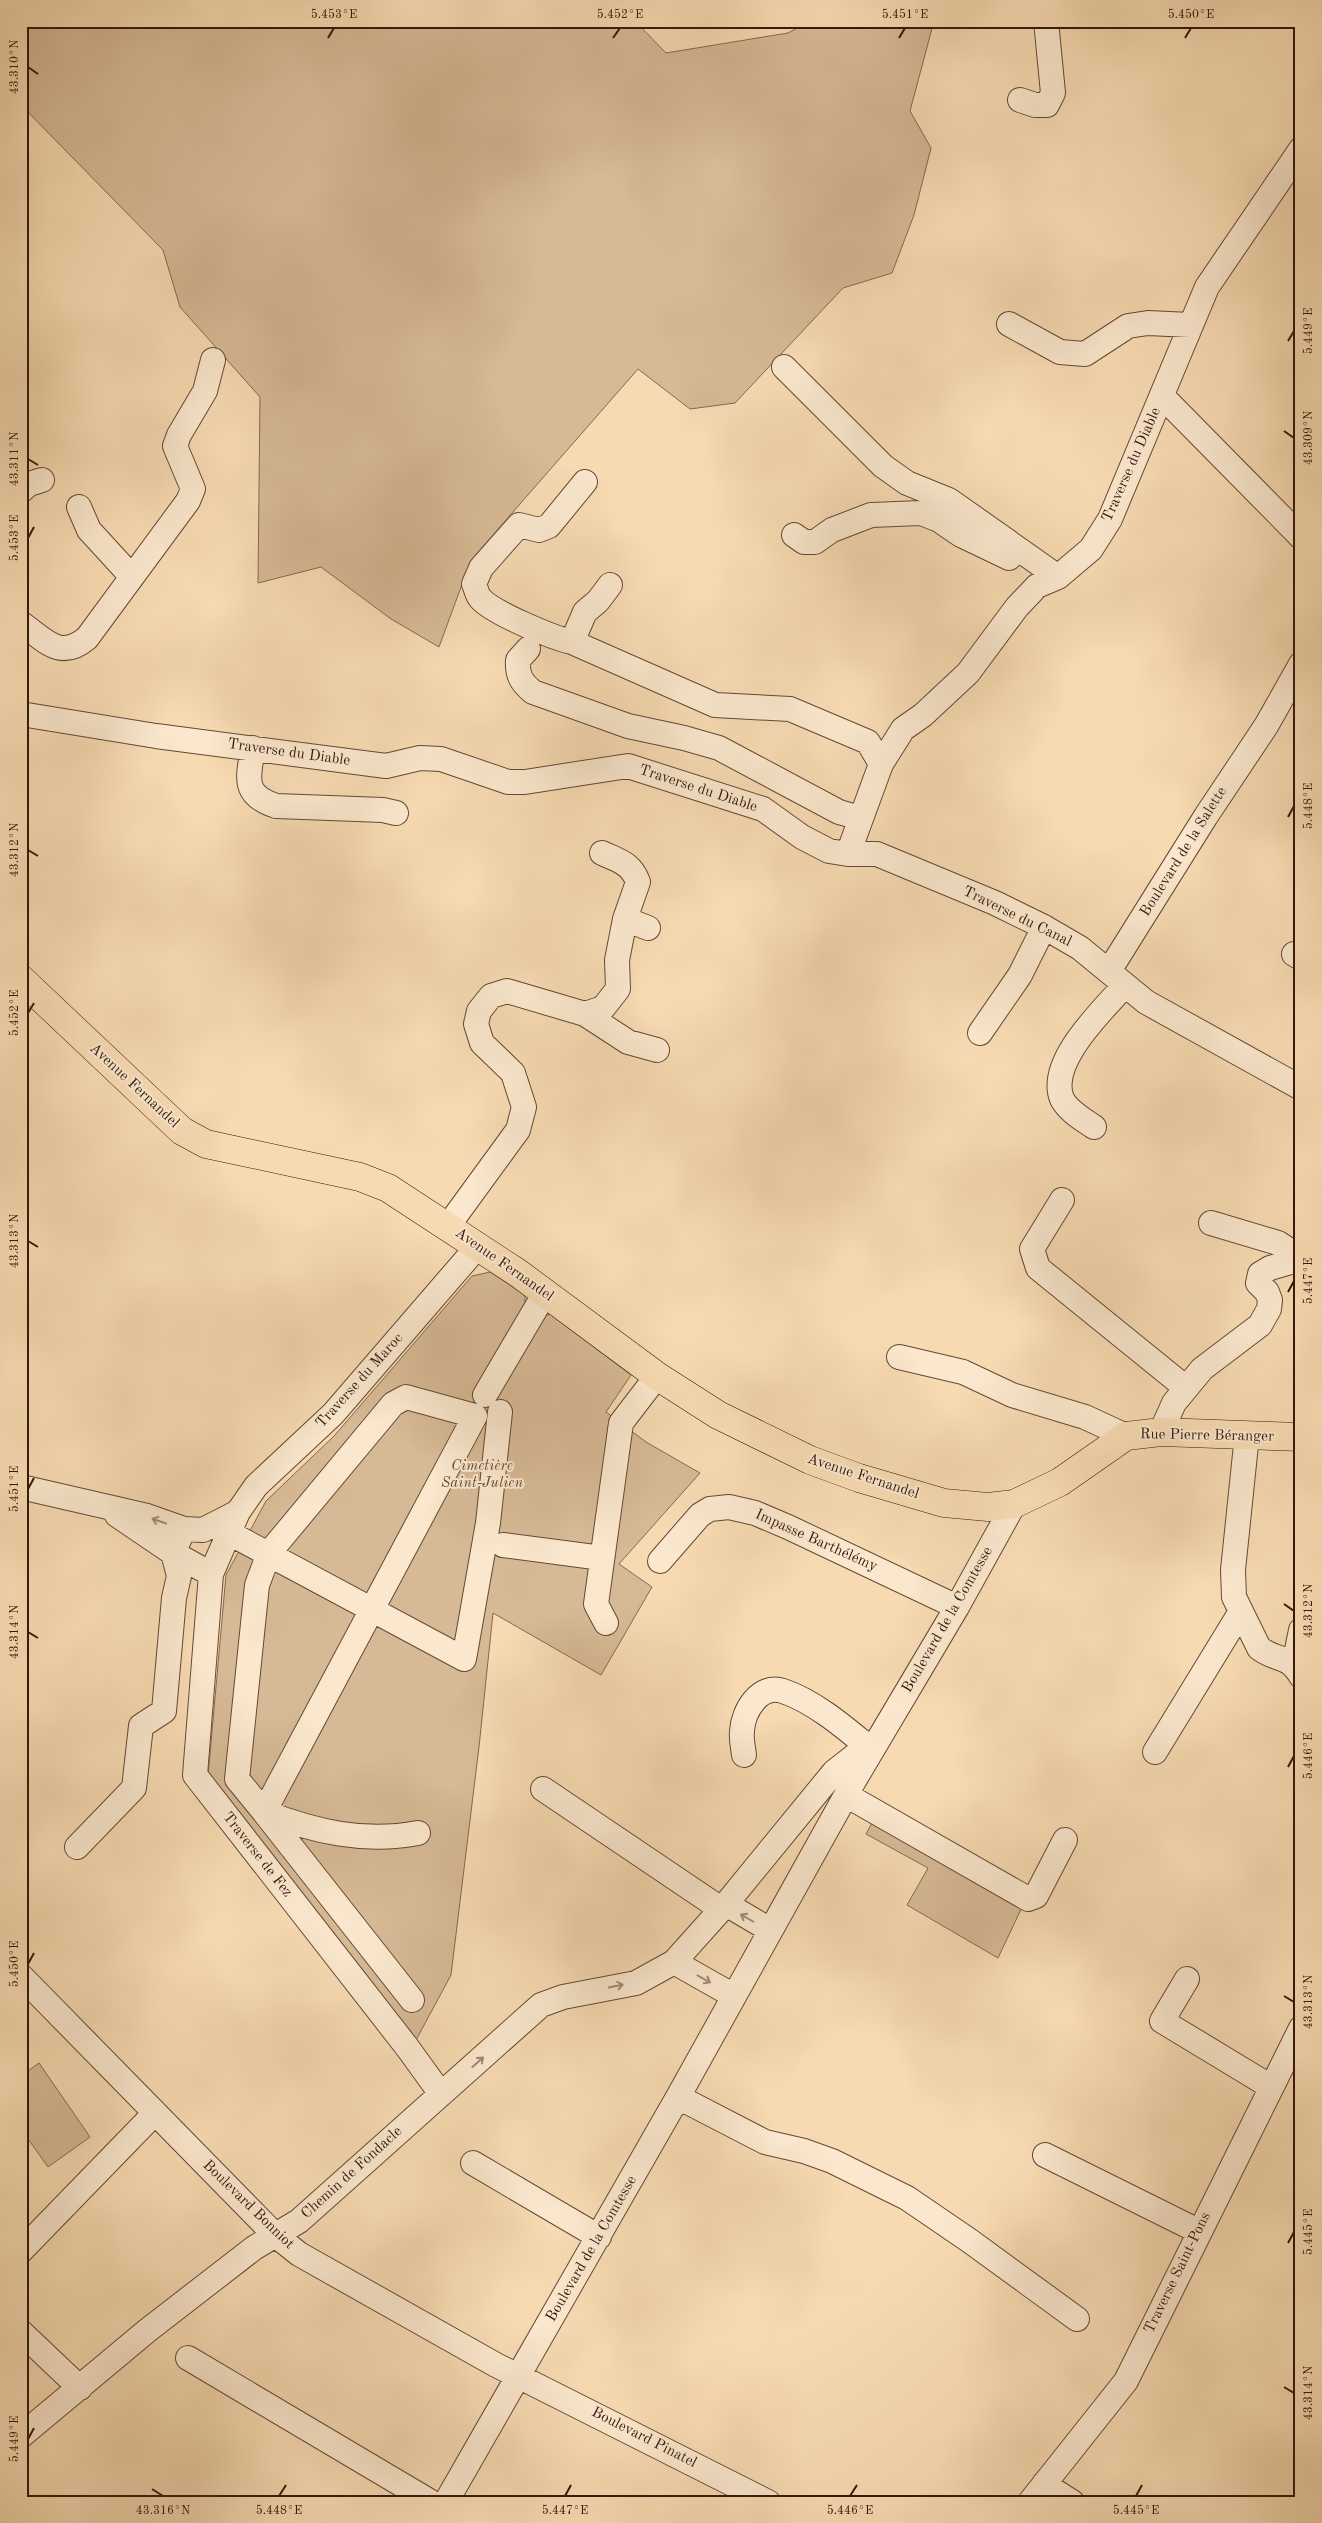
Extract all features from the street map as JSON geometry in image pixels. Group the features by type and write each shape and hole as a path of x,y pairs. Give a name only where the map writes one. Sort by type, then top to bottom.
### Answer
{"main road":[{"name":"Avenue Fernandel","path":"21,979 182,1131 206,1144 360,1177 388,1188 545,1292 657,1376 718,1415 810,1460 859,1478 944,1502 988,1507 1014,1504"},
{"name":"Rue Pierre Béranger","path":"1014,1504 1060,1482 1126,1436 1161,1432 1301,1437"}],"street":[{"path":"1020,100 1035,105 1047,105 1053,93 1046,21"},
{"name":"Traverse du Diable","path":"21,714 156,736 386,766 420,758 442,759 508,782 525,782 628,766 763,809 802,837 829,851 848,854 881,764 903,729 923,715 968,672 1017,607 1037,586 1058,577 1091,549 1110,519 1207,287 1301,149"},
{"path":"1009,324 1060,352 1085,354 1128,326 1148,323 1190,325"},
{"path":"21,624 55,647 65,650 76,648 87,638 188,501 193,489 175,446 179,435 205,391 213,360"},
{"path":"784,367 883,466 907,483 948,500 1058,577"},
{"path":"1162,396 1301,538"},
{"path":"21,491 29,484 42,480"},
{"path":"585,482 549,526 539,530 520,525 481,568 474,584 480,598 492,608 557,639 572,642 715,705 790,709 868,742 881,764"},
{"path":"80,507 89,530 132,577"},
{"path":"794,535 804,542 815,542 832,530 871,515 921,513 939,520 961,535 1010,559 1038,562"},
{"path":"572,642 586,612 598,601 610,585"},
{"path":"528,649 518,660 517,673 523,684 533,692 628,726 719,748 839,812 860,818"},
{"name":"Boulevard de la Salette","path":"1094,1127 1077,1115 1062,1099 1060,1077 1065,1059 1117,978 1301,664"},
{"path":"253,748 248,777 251,790 256,798 265,803 276,806 383,810 396,813"},
{"path":"585,1014 603,1008 618,989 617,960 625,919 638,882 633,870 624,863 602,853"},
{"name":"Traverse du Canal","path":"848,854 877,854 995,903 1044,927 1080,948 1146,1002 1301,1088"},
{"path":"625,919 648,928"},
{"path":"980,1033 1020,975 1044,927"},
{"path":"448,1226 518,1130 524,1107 513,1073 482,1043 476,1024 479,1011 490,996 507,991 585,1014 628,1042 657,1050"},
{"path":"1062,1200 1032,1249 1038,1268 1186,1388"},
{"path":"1212,1223 1278,1243 1301,1258"},
{"name":"Traverse du Maroc","path":"102,1508 121,1517 173,1553 211,1574 233,1522 256,1486 333,1414 478,1246"},
{"path":"1161,1432 1174,1403 1202,1369 1260,1325 1269,1309 1270,1300 1267,1292 1258,1283 1260,1274 1270,1268 1301,1258"},
{"path":"233,1522 269,1553 464,1659 488,1523 492,1403 545,1292"},
{"path":"899,1356 963,1372 1012,1394 1085,1417 1126,1436"},
{"path":"606,1623 596,1604 621,1423 657,1376"},
{"path":"264,1812 475,1416 406,1398 393,1404 269,1553 257,1586 237,1779 412,2000"},
{"path":"1247,1436 1233,1570 1234,1597 1240,1613 1259,1648 1266,1654 1287,1660 1297,1671"},
{"name":"Traverse du Maroc","path":"21,1487 102,1508 147,1516 184,1529 203,1530 233,1522"},
{"name":"Boulevard de la Comtesse","path":"446,2502 678,2097 875,1740 956,1607 1014,1504"},
{"name":"Impasse Barthélémy","path":"660,1561 700,1515 710,1509 729,1507 755,1513 788,1527 956,1607"},
{"path":"76,1847 134,1788 141,1726 164,1711 174,1598 179,1576 173,1553 184,1529"},
{"path":"502,1544 602,1558"},
{"name":"Traverse de Fez","path":"211,1574 195,1775 407,2047 441,2094"},
{"path":"1155,1752 1240,1613"},
{"path":"1297,1671 1301,1630"},
{"path":"744,1755 742,1731 752,1700 765,1692 781,1690 809,1703 875,1740"},
{"name":"Boulevard de la Comtesse","path":"674,1962 723,1907 834,1772 875,1740"},
{"path":"543,1789 723,1907 770,1930"},
{"path":"842,1801 1028,1899 1036,1896 1065,1840"},
{"path":"842,1801 1009,1904"},
{"path":"264,1812 328,1833 392,1838 418,1833"},
{"path":"674,1962 734,1996"},
{"name":"Chemin de Fondacle","path":"21,2436 148,2330 274,2234 299,2221 541,2005 563,1997 636,1983 674,1962"},
{"name":"Boulevard Bonniot","path":"21,1976 274,2234 299,2254 496,2365 520,2375"},
{"path":"1187,1979 1162,2021 1271,2087"},
{"name":"Traverse Saint-Pons","path":"1037,2493 1126,2381 1198,2231 1301,2028"},
{"path":"678,2097 765,2142 804,2150 832,2161 907,2198 963,2236 1077,2319"},
{"path":"21,2251 155,2113"},
{"path":"1045,2155 1198,2231"},
{"path":"473,2163 598,2237"},
{"path":"21,2332 80,2388"},
{"path":"188,2358 431,2502"},
{"name":"Boulevard Pinatel","path":"520,2375 731,2493 768,2502"},
{"path":"1037,2493 1072,2502"}],"green space":[{"path":"21,21 635,21 666,53 788,33 810,21 934,21 910,111 931,148 914,215 892,273 843,288 735,403 690,409 638,369 471,560 439,647 391,619 321,567 258,583 260,397 180,307 163,250 21,105"},
{"name":"Cimetière Saint-Julien","path":"490,1272 525,1295 525,1308 541,1318 550,1314 631,1375 606,1412 646,1442 700,1473 619,1564 652,1587 601,1675 493,1613 479,1747 451,1975 416,2040 208,1776 226,1575 266,1501 334,1436 472,1276"},
{"path":"874,1819 1023,1905 998,1958 907,1905 928,1868 866,1834"},
{"path":"39,2063 90,2137 48,2167 21,2129 21,2076"}]}
